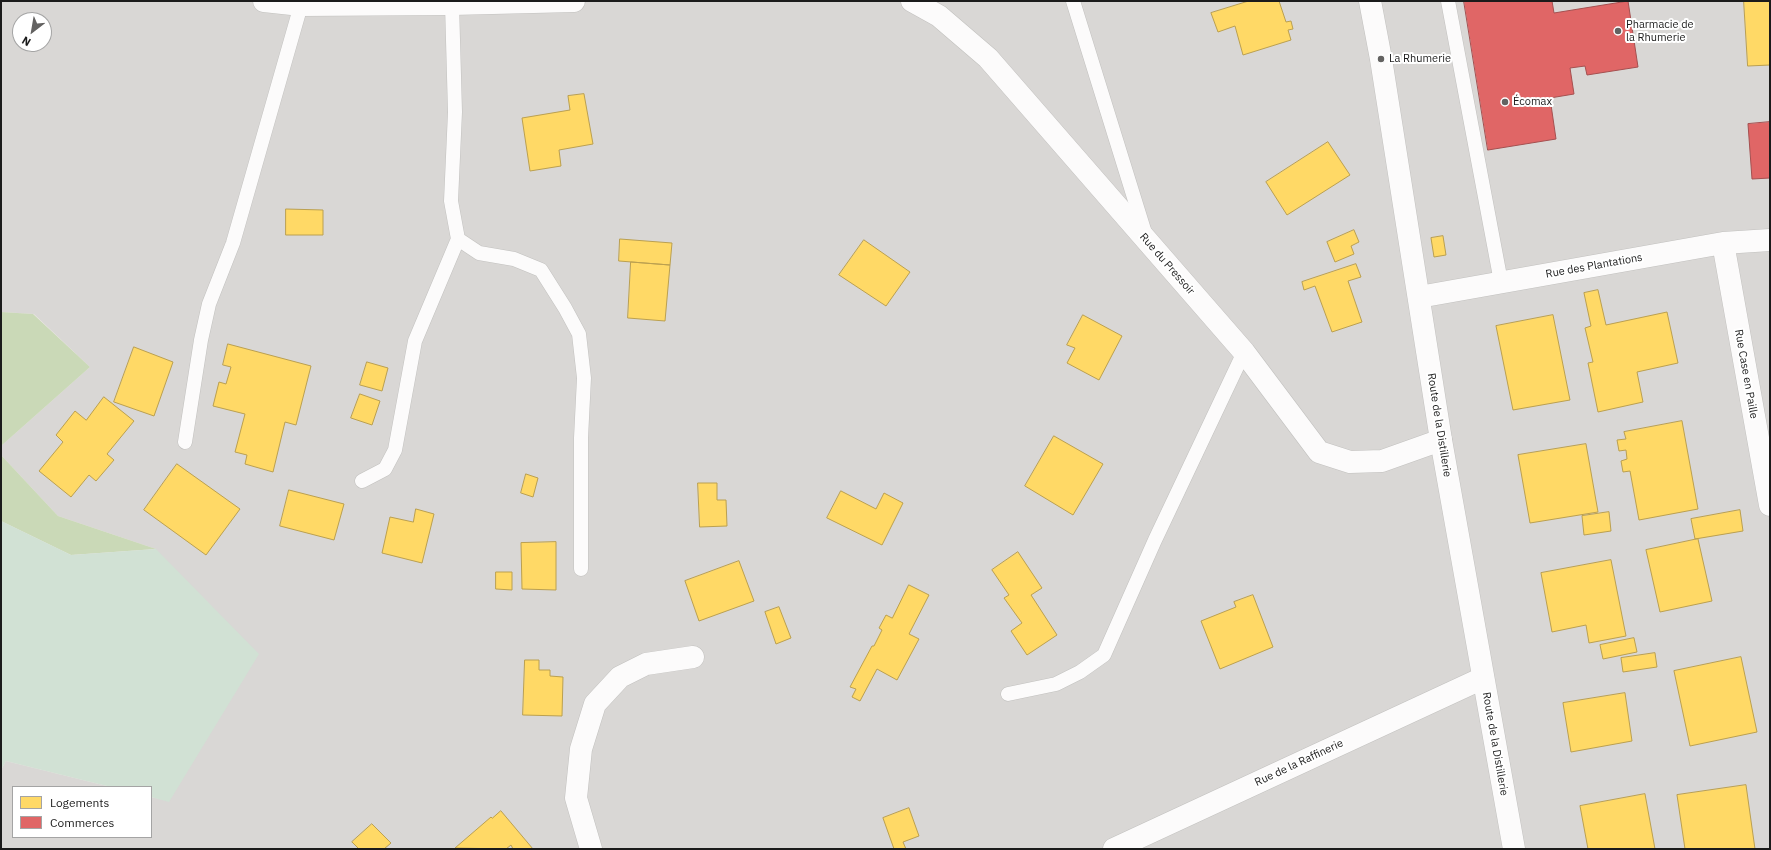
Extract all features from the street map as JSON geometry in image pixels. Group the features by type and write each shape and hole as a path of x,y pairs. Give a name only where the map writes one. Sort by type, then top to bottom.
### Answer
{"street":[{"path":"264,1 301,5 452,4 574,1"},
{"name":"Rue du Pressoir","path":"912,1 939,16 988,58 1244,352 1319,452 1350,462 1382,461 1441,440"},
{"name":"Route de la Distillerie","path":"1370,1 1381,59 1441,440 1514,849"},
{"name":"Rue des Plantations","path":"1419,297 1723,243 1770,240"},
{"name":"Rue Case en Paille","path":"1723,243 1770,506"},
{"path":"591,849 576,798 581,749 595,704 620,677 646,664 693,657"},
{"name":"Rue de la Raffinerie","path":"1114,849 1483,678"}],"lane":[{"path":"1074,1 1148,241"},
{"path":"1448,1 1500,282"},
{"path":"362,481 384,469 395,450 415,341 458,239 451,201 455,112 452,4"},
{"path":"185,442 201,340 209,304 233,242 301,5"},
{"path":"458,239 479,253 514,259 541,270 565,308 578,334 584,378 581,438 581,569"},
{"path":"1008,694 1056,684 1080,672 1104,655 1155,540 1244,352"}],"shaded area":[{"path":"1,1 1770,1 1770,849 1,849 1,770 6,761 107,786 12,786 12,838 152,838 152,797 169,801 156,549 58,516 1,455 1,446 90,367 34,314 1,312"}],"green space":[{"path":"1,312 33,314 90,367 1,446"},
{"path":"1,455 58,516 156,549 71,555 1,521"},
{"path":"1,521 71,555 156,549 259,654 169,802 152,797 152,786 107,786 6,761 1,770"}],"building: Logements":[{"path":"1249,1 1279,1 1286,22 1291,21 1293,29 1288,30 1291,40 1243,55 1235,26 1218,32 1211,13"},
{"path":"1744,1 1770,1 1770,65 1748,66"},
{"path":"584,94 593,144 559,150 561,166 530,171 522,118 570,110 568,96"},
{"path":"1328,142 1350,175 1287,215 1266,182"},
{"path":"286,209 323,210 323,235 286,235"},
{"path":"1354,230 1359,242 1351,246 1354,254 1335,262 1327,242"},
{"path":"1443,236 1446,255 1434,257 1431,238"},
{"path":"620,239 672,243 670,265 619,261"},
{"path":"864,240 910,272 886,306 839,275"},
{"path":"631,262 670,265 665,321 628,318"},
{"path":"1356,264 1361,277 1348,281 1362,322 1332,332 1315,286 1304,290 1302,282"},
{"path":"1598,290 1606,325 1667,312 1678,363 1637,372 1643,402 1598,412 1588,363 1593,362 1585,328 1591,326 1584,293"},
{"path":"1083,315 1122,336 1099,380 1067,363 1075,348 1067,345"},
{"path":"1553,315 1570,400 1513,410 1496,326"},
{"path":"228,344 311,366 296,425 285,422 273,472 245,464 247,455 235,452 245,414 213,406 219,382 226,384 231,367 223,365"},
{"path":"134,347 173,362 154,416 114,402"},
{"path":"367,362 388,368 382,391 360,385"},
{"path":"360,394 380,401 372,425 351,418"},
{"path":"104,397 134,421 107,454 114,460 96,481 89,475 71,497 39,471 63,442 56,435 75,411 86,420"},
{"path":"1682,421 1698,509 1639,520 1630,471 1623,472 1621,461 1627,459 1626,450 1619,451 1617,440 1626,439 1624,432"},
{"path":"1054,436 1103,464 1073,515 1025,486"},
{"path":"1586,444 1598,512 1530,523 1518,455"},
{"path":"177,464 240,509 206,555 144,510"},
{"path":"526,474 538,478 533,497 521,493"},
{"path":"698,483 717,483 717,500 726,500 727,526 700,527"},
{"path":"289,490 344,504 334,540 280,526"},
{"path":"841,491 876,509 884,493 903,503 882,545 827,518"},
{"path":"416,509 434,514 422,563 382,553 390,517 413,522"},
{"path":"1740,510 1743,531 1695,539 1691,519"},
{"path":"1609,512 1611,531 1584,535 1582,516"},
{"path":"1698,539 1712,601 1660,612 1646,550"},
{"path":"556,542 556,590 522,589 521,543"},
{"path":"1018,552 1042,588 1031,595 1057,635 1027,655 1011,631 1022,623 1004,598 1009,595 992,570"},
{"path":"1611,560 1626,636 1589,643 1586,625 1552,632 1541,573"},
{"path":"739,561 754,601 699,621 685,581"},
{"path":"496,572 512,572 512,590 496,589"},
{"path":"909,585 929,595 909,634 919,639 897,680 877,669 860,701 852,697 856,689 850,687 882,630 879,628 886,615 892,618"},
{"path":"1253,595 1273,647 1220,669 1201,621 1236,607 1234,602"},
{"path":"779,607 791,638 776,644 765,612"},
{"path":"1634,638 1637,652 1603,659 1600,645"},
{"path":"1655,653 1657,667 1623,672 1621,658"},
{"path":"1741,657 1757,732 1690,746 1674,671"},
{"path":"525,660 539,660 539,670 550,670 550,676 563,677 562,716 523,715"},
{"path":"1625,693 1632,741 1571,752 1563,703"},
{"path":"1746,785 1755,849 1685,849 1677,795"},
{"path":"1645,794 1655,849 1588,849 1580,806"},
{"path":"909,808 919,836 903,842 906,849 894,849 883,818"},
{"path":"501,811 533,849 513,849 511,845 506,849 455,848 491,817 492,818"},
{"path":"372,824 391,843 384,849 359,849 352,842"}],"building: Commerces":[{"path":"1464,1 1552,1 1554,13 1628,1 1638,67 1587,75 1585,66 1570,68 1574,94 1550,98 1556,139 1488,150"},
{"path":"1770,122 1770,178 1752,179 1748,124"}],"place":[{"name":"Pharmacie de la Rhumerie","path":"1618,31"},
{"name":"La Rhumerie","path":"1381,59"},
{"name":"Écomax","path":"1505,102"}]}
